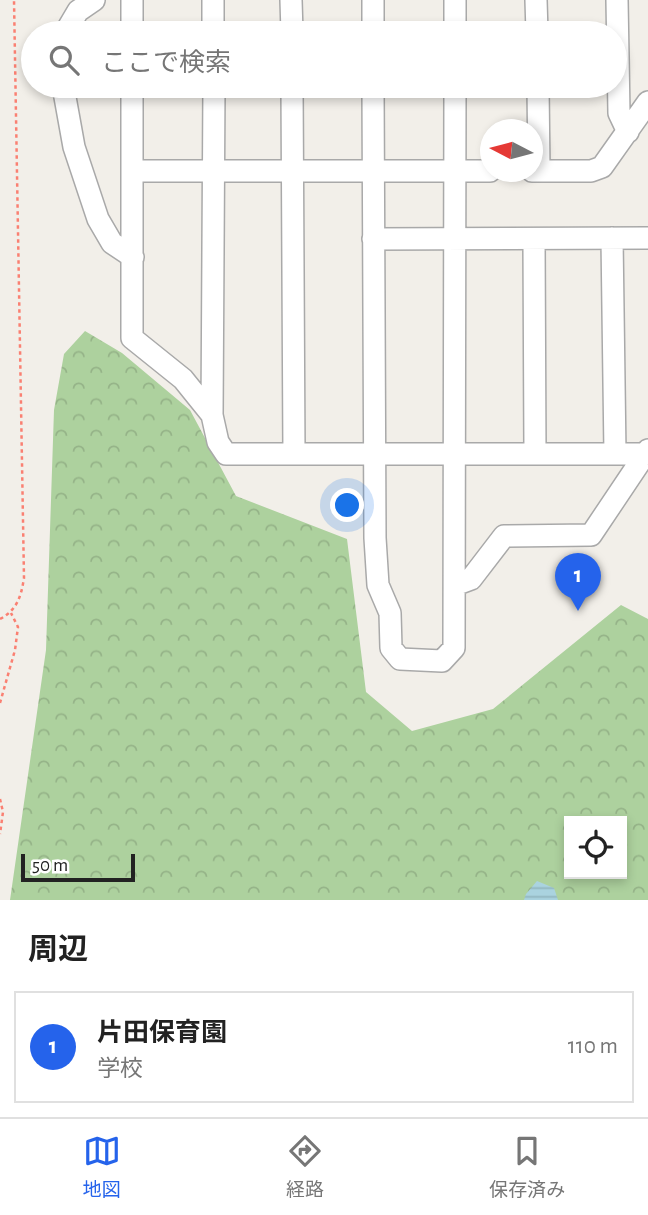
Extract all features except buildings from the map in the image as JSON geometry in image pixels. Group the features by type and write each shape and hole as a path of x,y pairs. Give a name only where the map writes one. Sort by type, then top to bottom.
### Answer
{"street":[{"path":"72,21 78,11 94,0"},
{"path":"132,0 132,21"},
{"path":"213,0 214,21"},
{"path":"291,0 292,21"},
{"path":"373,0 373,21"},
{"path":"455,0 455,21"},
{"path":"536,0 537,21"},
{"path":"617,0 617,21"},
{"path":"66,98 74,147 98,219 112,243 133,257"},
{"path":"132,98 132,338 174,369 212,415"},
{"path":"214,98 212,415 218,442 226,454 647,452"},
{"path":"292,98 294,454"},
{"path":"373,98 374,538 378,585 390,613 391,648 400,659 442,661 454,648 455,98"},
{"path":"537,119 538,98"},
{"path":"619,98 619,113 628,132"},
{"path":"543,171 591,172 602,167 648,102"},
{"path":"133,171 480,171"},
{"path":"612,238 615,454"},
{"path":"373,239 648,238"},
{"path":"534,240 535,454"},
{"path":"454,585 471,579 504,536 591,535 647,452"}],"path":[{"path":"0,619 11,613 17,605 24,578 14,0"},
{"path":"0,703 18,627 11,613"},
{"path":"0,799 3,812 0,834"}],"green space":[{"path":"85,331 122,353 190,410 236,496 347,539 366,692 412,731 493,709 621,605 648,619 648,900 10,900 46,650 54,410 64,354"}],"water":[{"path":"537,881 554,888 558,900 524,900"}],"place":[{"name":"片田保育園","path":"578,611"}]}
